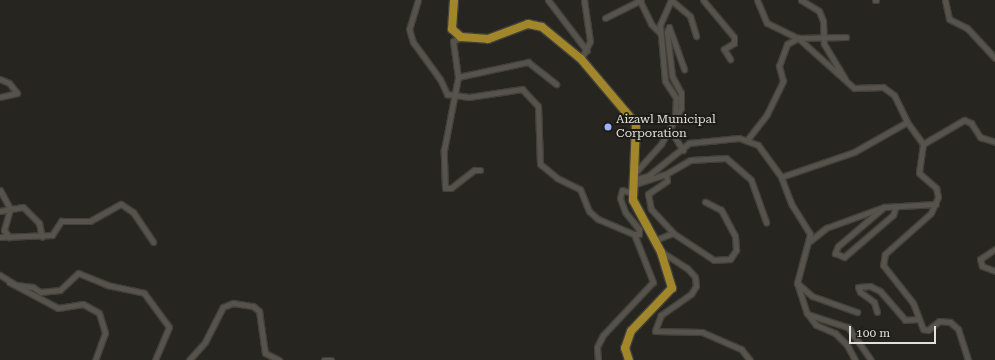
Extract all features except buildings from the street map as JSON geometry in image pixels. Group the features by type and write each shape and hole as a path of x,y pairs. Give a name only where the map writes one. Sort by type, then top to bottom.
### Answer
{"highway":[{"path":"454,0 452,29 461,36 488,39 535,24 581,59 636,124 632,184 637,211 661,252 672,288 631,331 625,348 628,360"}],"street":[{"path":"418,0 409,28 413,42 452,98"},
{"path":"548,0 587,51"},
{"path":"581,59 587,51 590,30 584,0"},
{"path":"674,121 676,98 664,81 660,33 662,18 671,0 690,16 696,36"},
{"path":"703,0 734,37 734,43 724,49 730,59"},
{"path":"757,0 767,23 798,38 854,88 887,88 907,122 923,144 924,154 918,171 938,192 936,204 882,260 913,303 918,319 925,330 939,321 954,325 968,360"},
{"path":"801,0 819,11 825,47 842,68 845,79"},
{"path":"944,0 949,19 967,28 995,58"},
{"path":"605,18 640,1 651,24 660,33"},
{"path":"632,184 670,130 682,103 672,76 667,32 669,27 684,69"},
{"path":"461,36 453,40 458,77 452,98 444,150 445,188 452,188 474,170 480,170"},
{"path":"747,140 767,114 783,81 779,66 787,44 798,38 824,36 846,37"},
{"path":"458,77 528,62 556,84"},
{"path":"0,79 10,83 17,93 0,96"},
{"path":"452,98 522,89 538,106 540,164 556,178 580,189 589,211 598,219 634,234 639,234 639,229 625,212 620,198 622,190 648,176 689,144 706,140 747,140 758,145 781,178 792,205 810,231 797,283 807,313 816,325 835,333 848,345 855,360"},
{"path":"923,144 964,120 972,122 980,137 995,142"},
{"path":"781,178 854,152 907,122"},
{"path":"670,130 683,150"},
{"path":"632,184 666,174 690,160 729,159 751,180 766,222"},
{"path":"666,174 667,180 648,194 652,209 673,233 714,260 730,259 736,250 735,236 721,210 705,202"},
{"path":"0,190 10,209 4,233 10,237"},
{"path":"0,237 42,237 55,234 61,221 90,221 121,204 133,212 153,242"},
{"path":"808,243 826,228 884,207 936,204"},
{"path":"884,207 838,246 835,253 844,257 893,215 896,206"},
{"path":"0,211 23,207 39,223 42,237"},
{"path":"655,240 673,233"},
{"path":"598,360 597,347 603,336 653,282 634,234"},
{"path":"995,249 980,259 982,266 995,272"},
{"path":"661,252 687,268 695,277 696,286 691,294 661,315 655,330 702,332 741,349 750,360"},
{"path":"9,281 32,286 40,292 55,293 78,273 107,285 144,293 169,327 155,360"},
{"path":"0,275 9,281 14,288 58,308 83,304 98,313 105,333 95,360"},
{"path":"797,283 812,296 856,312"},
{"path":"877,312 874,302 860,292 858,286 870,286 880,291 904,320 918,319"},
{"path":"189,360 208,335 220,312 232,303 253,306 263,319 265,353 279,360"},
{"path":"807,313 848,327 871,360"},
{"path":"324,360 331,360"}],"place":[{"name":"Aizawl Municipal Corporation","path":"608,127"}]}
